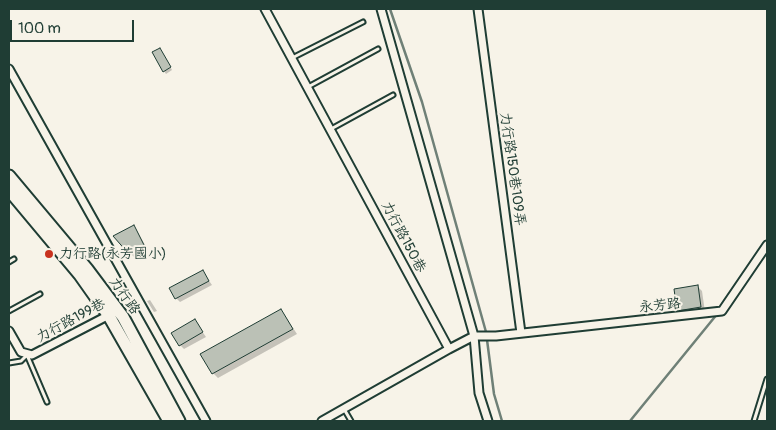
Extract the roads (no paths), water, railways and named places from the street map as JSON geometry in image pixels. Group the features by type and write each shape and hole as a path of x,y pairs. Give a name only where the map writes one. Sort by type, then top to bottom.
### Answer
{"main road":[{"name":"力行路","path":"9,176 87,270 180,421"},
{"name":"力行路","path":"9,190 113,313 169,421"}],"street":[{"name":"力行路150巷","path":"265,9 449,349"},
{"path":"381,9 474,336 479,393 488,421"},
{"name":"力行路150巷109弄","path":"478,9 521,333"},
{"path":"9,69 206,421"},
{"name":"永芳路","path":"521,333 722,311 767,245"},
{"name":"力行路199巷","path":"27,355 32,355 113,313"},
{"path":"9,331 21,352 27,355"},
{"path":"322,421 474,336 521,333"}],"lane":[{"path":"292,58 363,22"},
{"path":"307,87 378,49"},
{"path":"330,129 393,95"},
{"path":"9,262 14,259"},
{"path":"9,312 40,294"},
{"path":"9,363 21,361 27,355"},
{"name":"力行路199巷","path":"27,355 47,402"},
{"path":"754,421 767,379"},
{"path":"344,409 351,421"}],"waterway":[{"path":"390,9 422,102 486,332 494,394 502,421"},
{"path":"630,421 718,313"}],"place":[{"name":"力行路(永芳國小)","path":"49,254"}]}
